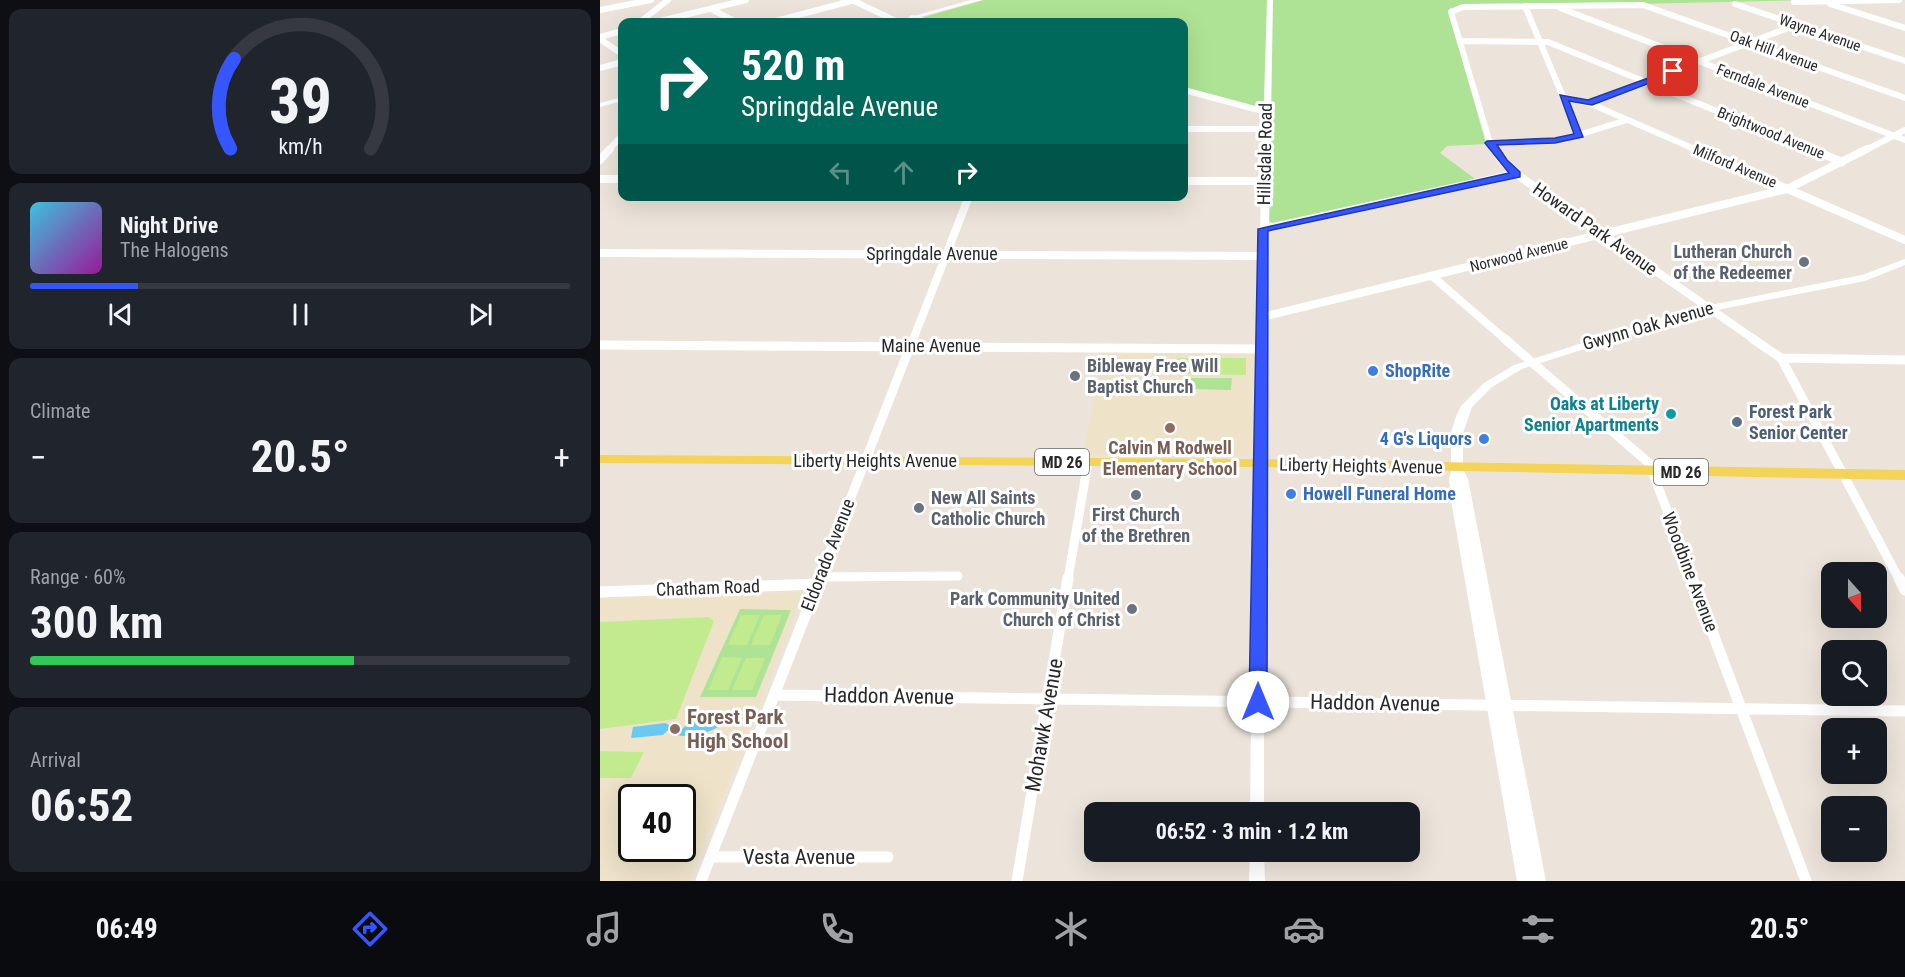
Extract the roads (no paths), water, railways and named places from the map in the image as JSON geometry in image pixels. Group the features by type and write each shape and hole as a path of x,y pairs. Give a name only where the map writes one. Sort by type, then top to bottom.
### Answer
{"main road":[{"path":"912,18 979,0"},
{"name":"Hillsdale Road","path":"1259,463 1265,129 1270,0"},
{"path":"600,105 618,100"},
{"name":"Gwynn Oak Avenue","path":"1457,468 1455,436 1470,400 1504,374 1533,362 1707,307 1865,279 1905,262"},
{"name":"Liberty Heights Avenue","path":"600,459 1259,463 1905,475"}],"street":[{"path":"600,10 651,0"},
{"path":"645,18 668,0"},
{"path":"673,18 746,0"},
{"path":"787,18 854,0 889,18"},
{"path":"1794,2 1899,0"},
{"path":"1821,1 1905,28"},
{"name":"Wayne Avenue","path":"1735,4 1905,61"},
{"name":"Oak Hill Avenue","path":"1554,6 1643,5 1905,98"},
{"path":"1554,6 1525,6 1580,135"},
{"name":"Howard Park Avenue","path":"1525,6 1459,8 1451,12 1490,143 1503,162 1516,174 1781,358 1905,590"},
{"name":"Ferndale Avenue","path":"1554,6 1905,140"},
{"path":"711,9 728,18"},
{"path":"1589,103 1796,25"},
{"path":"600,38 618,32"},
{"path":"600,38 618,51"},
{"name":"Brightwood Avenue","path":"1460,41 1548,42 1842,162"},
{"path":"600,68 618,63"},
{"path":"1188,91 1266,111"},
{"name":"Milford Avenue","path":"1563,97 1589,103 1905,240"},
{"path":"1490,143 1555,141 1627,120"},
{"path":"1188,129 1265,129"},
{"name":"Norwood Avenue","path":"1263,317 1788,189 1905,130"},
{"path":"600,160 618,140"},
{"path":"1263,229 1516,174"},
{"path":"600,179 618,179"},
{"path":"1188,181 1264,181"},
{"name":"Eldorado Avenue","path":"701,881 967,201"},
{"name":"Springdale Avenue","path":"600,254 1263,256"},
{"name":"Woodbine Avenue","path":"1432,276 1647,460 1806,881"},
{"name":"Maine Avenue","path":"600,345 1261,349"},
{"path":"1781,358 1905,360"},
{"name":"Mohawk Avenue","path":"1017,881 1088,462"},
{"name":"Hillsdale Road","path":"1257,802 1259,463"},
{"name":"Gwynn Oak Avenue","path":"1457,468 1454,479 1457,500 1538,881"},
{"name":"Chatham Road","path":"600,592 818,580 958,576"},
{"name":"Haddon Avenue","path":"774,695 1905,711"},
{"name":"Gwynn Oak Avenue","path":"1499,705 1525,881"},
{"name":"Vesta Avenue","path":"711,857 888,857"},
{"path":"1257,862 1257,881"}],"water":[{"path":"718,712 724,713 725,722 715,729 702,734 677,735 685,726"},
{"path":"665,723 669,725 669,729 663,735 631,738 633,727"}],"place":[{"name":"Lutheran Church of the Redeemer","path":"1804,262"},
{"name":"ShopRite","path":"1373,371"},
{"name":"Bibleway Free Will Baptist Church","path":"1075,376"},
{"name":"Oaks at Liberty Senior Apartments","path":"1671,414"},
{"name":"Forest Park Senior Center","path":"1737,422"},
{"name":"Calvin M Rodwell Elementary School","path":"1170,428"},
{"name":"4 G's Liquors","path":"1484,439"},
{"name":"Howell Funeral Home","path":"1291,494"},
{"name":"First Church of the Brethren","path":"1136,495"},
{"name":"New All Saints Catholic Church","path":"919,508"},
{"name":"Park Community United Church of Christ","path":"1132,609"},
{"name":"Forest Park High School","path":"675,729"}]}
